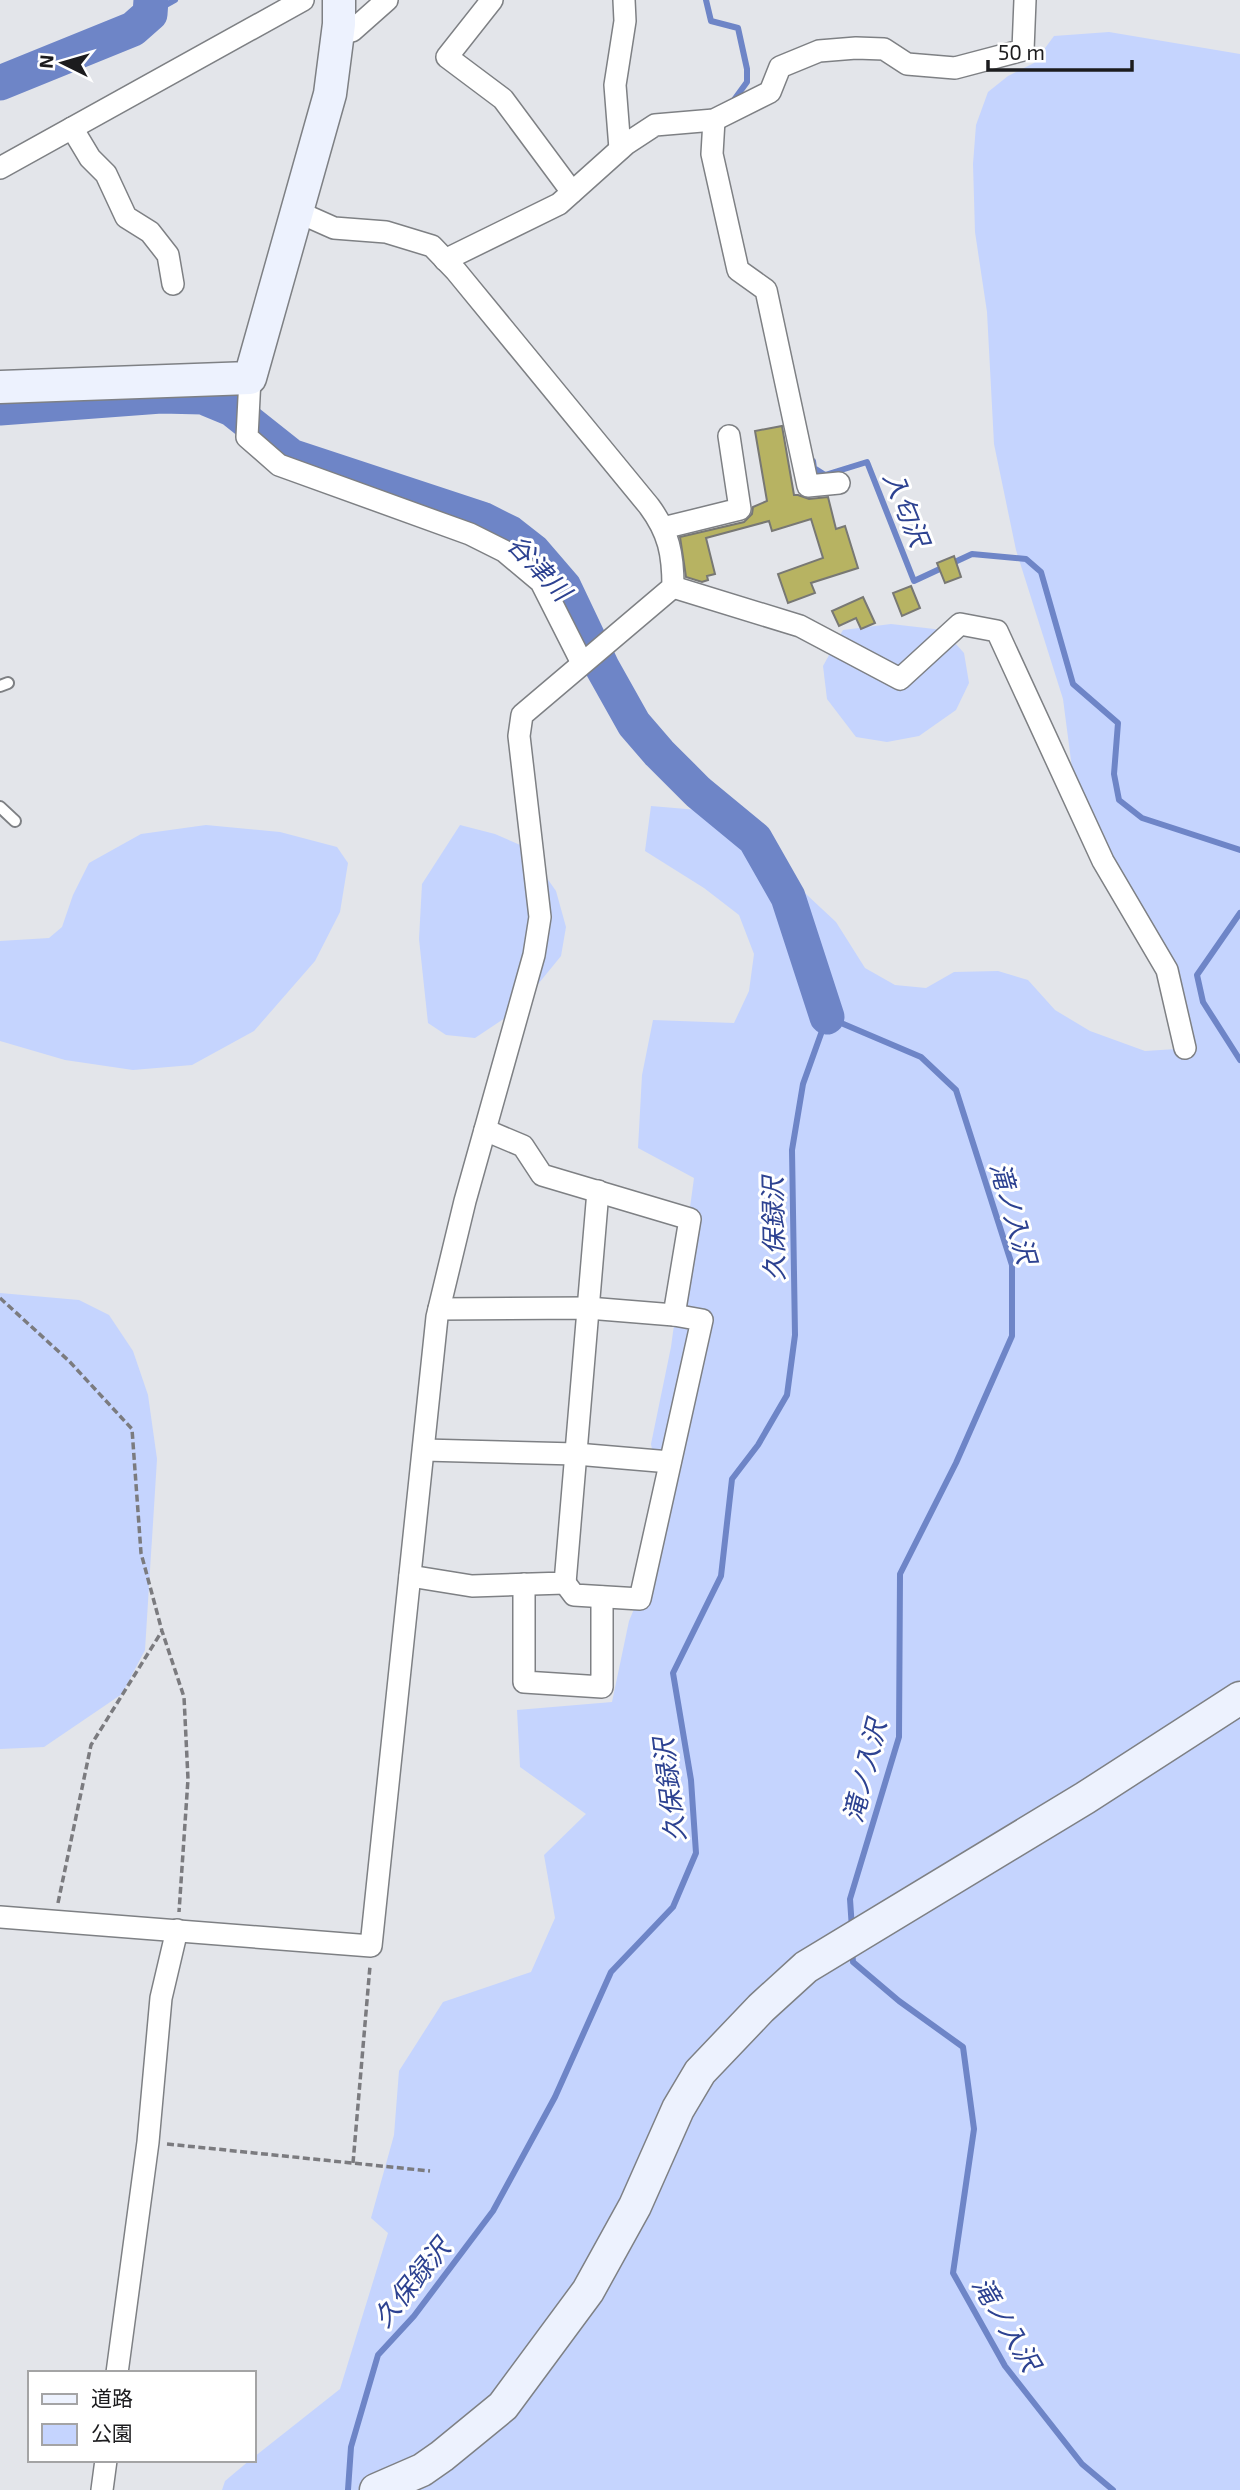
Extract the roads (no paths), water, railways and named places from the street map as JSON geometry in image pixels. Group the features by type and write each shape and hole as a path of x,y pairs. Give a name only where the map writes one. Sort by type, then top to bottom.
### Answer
{"street":[{"path":"0,168 303,0"},
{"path":"339,0 330,94 250,377 247,437 279,465 470,534 505,551 541,582 582,663"},
{"path":"338,32 352,31 387,0"},
{"path":"492,0 447,57 503,99 572,192"},
{"path":"620,149 615,85 625,21 624,0"},
{"path":"445,260 559,204 620,149 654,125 714,120 770,92 780,67 819,51 884,49 907,64 955,68 1023,50 1025,0"},
{"path":"714,120 712,154 738,270 766,290 808,486 839,483"},
{"path":"72,128 90,158 106,174 126,217 150,232 168,255 173,284"},
{"path":"298,212 334,228 386,232 432,246 649,506 663,528 673,556 673,587"},
{"path":"0,387 250,377"},
{"path":"663,528 740,509 729,436"},
{"path":"0,1917 371,1946 439,1309 534,955 540,917 519,736 522,715 673,587"},
{"path":"673,587 800,626 900,679 960,624 997,631 1103,861 1167,970 1185,1048"},
{"path":"485,1130 523,1146 542,1175 690,1219 674,1315"},
{"path":"439,1309 588,1308 702,1320 639,1599 574,1595 565,1583 588,1308 598,1191"},
{"path":"424,1450 576,1454 670,1462"},
{"path":"410,1576 472,1586 565,1583"},
{"path":"524,1584 524,1682 602,1687 602,1597"},
{"path":"376,2490 432,2463 503,2406 588,2291 635,2206 678,2109 699,2072 806,1966 1085,1798 1240,1698"},
{"path":"117,2371 148,2142 161,1998 177,1930"},
{"path":"102,2490 106,2462"}],"lane":[{"path":"0,807 15,821"}],"waterway":[{"name":"谷津川","path":"0,83 133,29 150,14 151,0"},
{"name":"入匂沢","path":"150,14 175,0"},
{"name":"入匂沢","path":"706,0 711,21 738,28 747,69 747,82 731,104"},
{"name":"谷津川","path":"0,408 161,396 203,397 232,409 291,456 482,519 510,533 533,551 564,587 602,667 634,724 698,792 755,839 788,897 827,1017"},
{"name":"入匂沢","path":"813,461 814,468 825,475 867,462 914,581 972,554 1026,559 1041,572 1073,684 1118,723 1114,774 1119,800 1142,818 1240,850"},
{"name":"入匂沢","path":"1240,913 1197,975 1203,1002 1240,1060"},
{"name":"久保録沢","path":"348,2490 351,2447 378,2355 414,2316 493,2211 555,2097 611,1972 673,1907 696,1853 691,1780 673,1673 721,1576 732,1479 758,1445 787,1395 795,1335 792,1150 803,1084 827,1017 921,1057 956,1090 1012,1265 1012,1336 956,1463 900,1574 899,1737 850,1899 852,1929"},
{"name":"滝ノ入沢","path":"852,1950 853,1962 899,2001 963,2047 974,2129 953,2273 1005,2366 1082,2464 1113,2490"}]}
